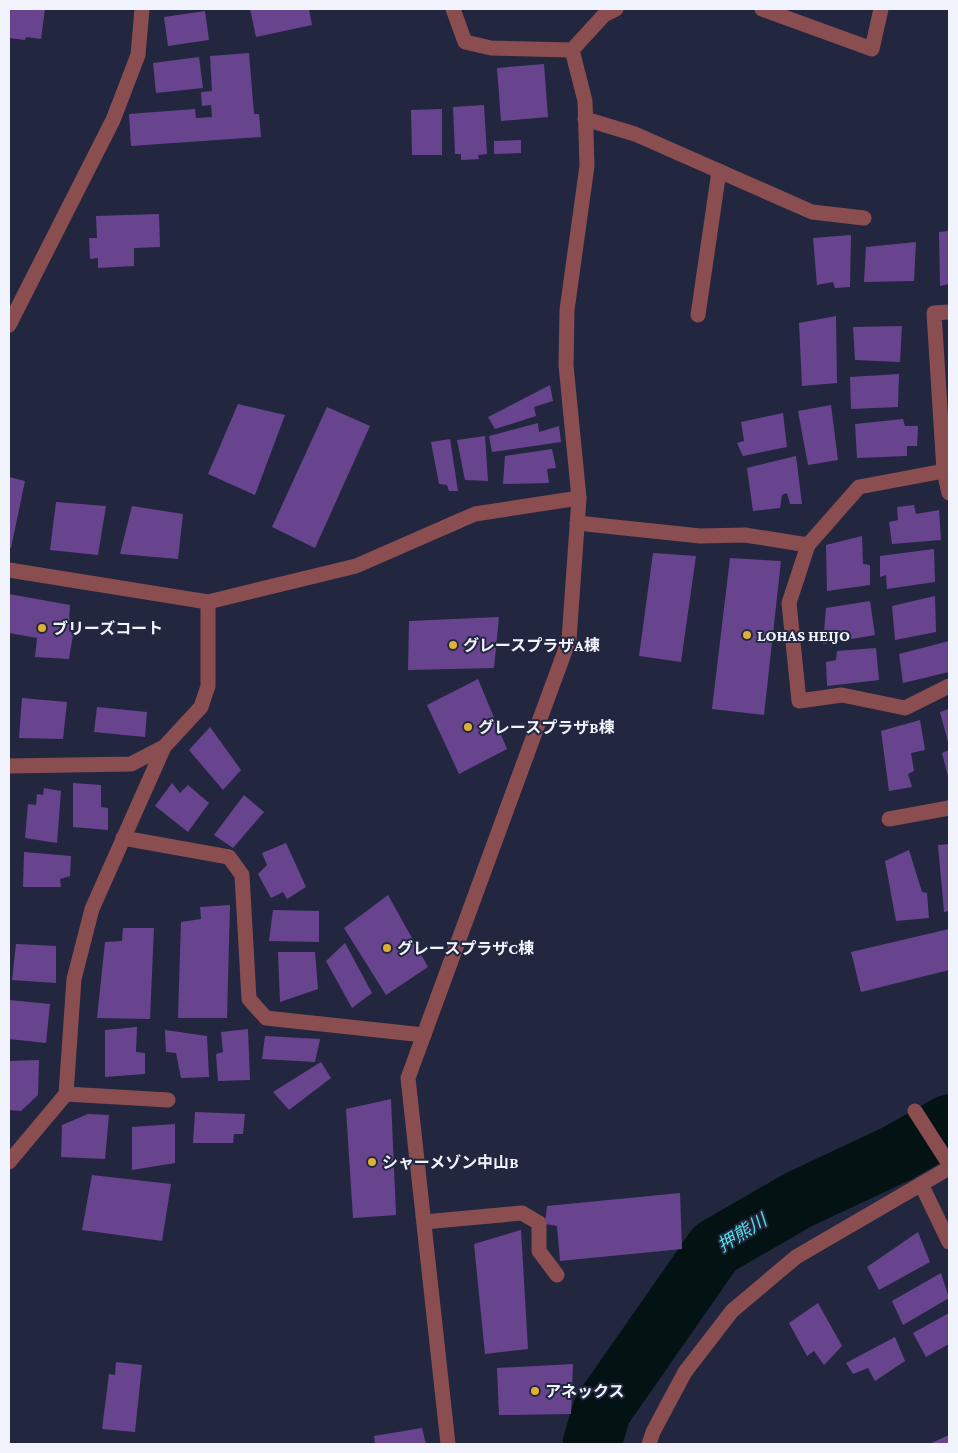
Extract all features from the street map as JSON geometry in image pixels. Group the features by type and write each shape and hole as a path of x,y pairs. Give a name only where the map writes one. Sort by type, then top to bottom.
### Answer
{"street":[{"path":"9,323 113,120 138,55 142,9"},
{"path":"453,9 465,42 491,48 572,50 604,15 616,9"},
{"path":"762,9 872,48 881,9"},
{"path":"448,1444 408,1078 569,640 578,498 566,356 567,310 587,166 584,100 572,50"},
{"path":"585,119 635,134 812,212 864,218"},
{"path":"698,314 719,171"},
{"path":"949,312 934,313 944,471 949,493"},
{"path":"944,471 859,487 808,545 788,603 799,701 842,695 905,708 949,686"},
{"path":"9,570 208,602 356,566 475,514 578,498"},
{"path":"577,523 700,536 745,535 808,545"},
{"path":"9,1162 66,1094 74,979 92,909 164,747 201,707 208,686 208,602"},
{"path":"9,766 131,764 164,747"},
{"path":"889,819 949,808"},
{"path":"123,838 229,857 242,875 250,999 266,1018 424,1034"},
{"path":"66,1094 168,1100"},
{"path":"915,1111 949,1164"},
{"path":"649,1444 653,1432 685,1372 732,1310 796,1257 949,1168"},
{"path":"921,1184 949,1242"},
{"path":"424,1222 522,1213 539,1223 538,1251 557,1275"}],"building":[{"path":"9,9 45,9 41,39 26,37 25,40 9,38"},
{"path":"250,9 309,9 312,25 256,37"},
{"path":"205,11 209,40 168,46 164,17"},
{"path":"249,53 254,114 259,114 261,137 131,146 129,114 195,109 196,118 212,117 211,105 202,106 201,92 212,91 210,56"},
{"path":"199,57 203,88 156,93 153,63"},
{"path":"544,64 548,117 501,121 497,68"},
{"path":"484,105 487,154 478,155 479,159 461,160 461,154 455,154 453,107"},
{"path":"442,109 442,155 412,155 411,110"},
{"path":"521,140 521,153 494,154 494,141"},
{"path":"159,214 160,247 134,248 134,266 98,268 98,258 90,259 89,238 97,238 96,216"},
{"path":"949,231 949,284 940,286 939,232"},
{"path":"851,235 850,287 835,288 833,282 817,285 813,238"},
{"path":"916,242 914,281 864,282 866,247"},
{"path":"836,316 837,383 802,386 799,323"},
{"path":"902,326 900,362 855,360 853,327"},
{"path":"899,374 898,407 851,409 850,377"},
{"path":"550,385 553,401 534,407 536,416 495,429 488,417"},
{"path":"238,404 285,415 255,495 208,474"},
{"path":"831,405 838,460 808,465 798,411"},
{"path":"327,407 370,426 315,548 272,527"},
{"path":"783,413 787,447 743,456 737,443 744,441 741,422"},
{"path":"903,419 905,426 918,426 917,446 907,446 907,456 857,458 855,424"},
{"path":"538,423 539,432 559,426 561,442 492,452 489,436"},
{"path":"485,436 488,481 465,480 457,440"},
{"path":"450,439 458,491 449,491 447,485 439,484 431,442"},
{"path":"552,449 556,468 547,469 549,483 503,484 505,456"},
{"path":"796,456 802,504 790,504 787,493 782,495 780,508 753,511 747,468"},
{"path":"9,477 25,481 11,548 9,548"},
{"path":"56,502 106,506 98,555 50,550"},
{"path":"914,505 916,514 939,510 941,540 892,544 889,522 898,520 897,507"},
{"path":"132,506 183,514 178,559 120,554"},
{"path":"862,536 863,564 870,565 870,585 827,591 826,545"},
{"path":"934,549 935,582 887,589 886,575 880,577 880,556"},
{"path":"653,553 696,556 681,662 639,656"},
{"name":"LOHAS HEIJO","path":"730,558 781,561 764,715 712,709"},
{"name":"ブリーズコート","path":"9,594 70,605 69,619 75,622 69,659 35,657 37,638 9,633"},
{"path":"935,596 936,632 895,640 892,606"},
{"path":"870,601 875,635 823,644 826,608"},
{"name":"グレースプラザA棟","path":"499,617 494,668 408,670 409,621"},
{"path":"949,641 949,672 903,683 899,654"},
{"path":"876,648 879,680 827,686 826,662 836,660 837,651"},
{"name":"グレースプラザB棟","path":"478,679 507,749 459,774 427,705"},
{"path":"22,698 67,702 63,739 19,738"},
{"path":"97,707 147,712 145,737 94,732"},
{"path":"949,709 949,746 940,712"},
{"path":"920,720 925,750 911,753 914,771 908,774 912,787 889,791 881,731"},
{"path":"210,727 241,770 223,790 189,750"},
{"path":"949,750 949,780 942,753"},
{"path":"73,783 101,785 101,807 108,808 108,830 73,827"},
{"path":"172,783 180,793 188,785 209,803 188,832 155,806"},
{"path":"44,788 61,791 57,843 25,838 28,804 36,805 37,794 43,795"},
{"path":"244,795 264,812 233,848 214,835"},
{"path":"286,843 306,887 287,899 283,892 271,898 258,874 267,865 262,853"},
{"path":"949,844 949,911 944,912 938,845"},
{"path":"909,850 922,892 927,893 929,918 896,921 885,861"},
{"path":"24,852 71,856 70,876 60,879 61,887 23,887"},
{"name":"グレースプラザC棟","path":"388,895 428,967 386,995 344,928"},
{"path":"230,905 227,1018 178,1018 181,922 201,919 200,907"},
{"path":"273,910 319,911 319,942 269,941"},
{"path":"123,928 154,928 150,1019 97,1018 105,942 122,941"},
{"path":"949,929 949,970 861,992 851,952"},
{"path":"345,943 372,993 352,1008 326,961"},
{"path":"16,944 56,946 56,983 12,980"},
{"path":"278,952 315,952 318,989 280,1002"},
{"path":"9,1000 50,1004 46,1043 9,1039"},
{"path":"137,1027 136,1052 145,1053 145,1074 105,1077 105,1030"},
{"path":"248,1029 250,1080 218,1081 216,1054 223,1052 221,1032"},
{"path":"165,1030 207,1036 209,1077 181,1078 176,1053 166,1052"},
{"path":"265,1036 320,1039 315,1062 262,1059"},
{"path":"39,1060 38,1095 21,1111 9,1110 9,1061"},
{"path":"321,1062 331,1078 289,1110 273,1092"},
{"name":"シャーメゾン中山B","path":"391,1099 396,1215 353,1218 346,1109"},
{"path":"195,1112 245,1114 243,1134 234,1134 233,1143 193,1143"},
{"path":"88,1114 109,1115 105,1159 61,1157 62,1125"},
{"path":"175,1124 175,1163 132,1170 132,1127"},
{"path":"92,1175 171,1184 162,1241 82,1230"},
{"path":"680,1193 682,1249 560,1261 557,1226 545,1224 547,1206"},
{"path":"521,1230 528,1349 485,1354 474,1244"},
{"path":"918,1232 930,1262 879,1290 867,1267"},
{"path":"941,1273 949,1298 903,1325 892,1301"},
{"path":"818,1303 842,1346 824,1365 814,1351 807,1356 789,1323"},
{"path":"949,1313 949,1344 926,1357 913,1333"},
{"path":"895,1337 905,1361 875,1381 868,1368 853,1374 846,1363"},
{"path":"116,1362 142,1365 135,1432 102,1429 109,1374 115,1375"},
{"name":"アネックス","path":"573,1364 571,1414 499,1415 497,1368"},
{"path":"422,1428 426,1444 375,1444 374,1436"},
{"path":"949,1435 949,1444 929,1444"}],"waterway":[{"name":"押熊川","path":"592,1444 602,1410 715,1248 798,1200 896,1154 949,1124"}],"place":[{"name":"ブリーズコート","path":"42,628"},
{"name":"LOHAS HEIJO","path":"747,635"},
{"name":"グレースプラザA棟","path":"453,645"},
{"name":"グレースプラザB棟","path":"468,727"},
{"name":"グレースプラザC棟","path":"387,948"},
{"name":"シャーメゾン中山B","path":"372,1162"},
{"name":"アネックス","path":"535,1391"}]}
